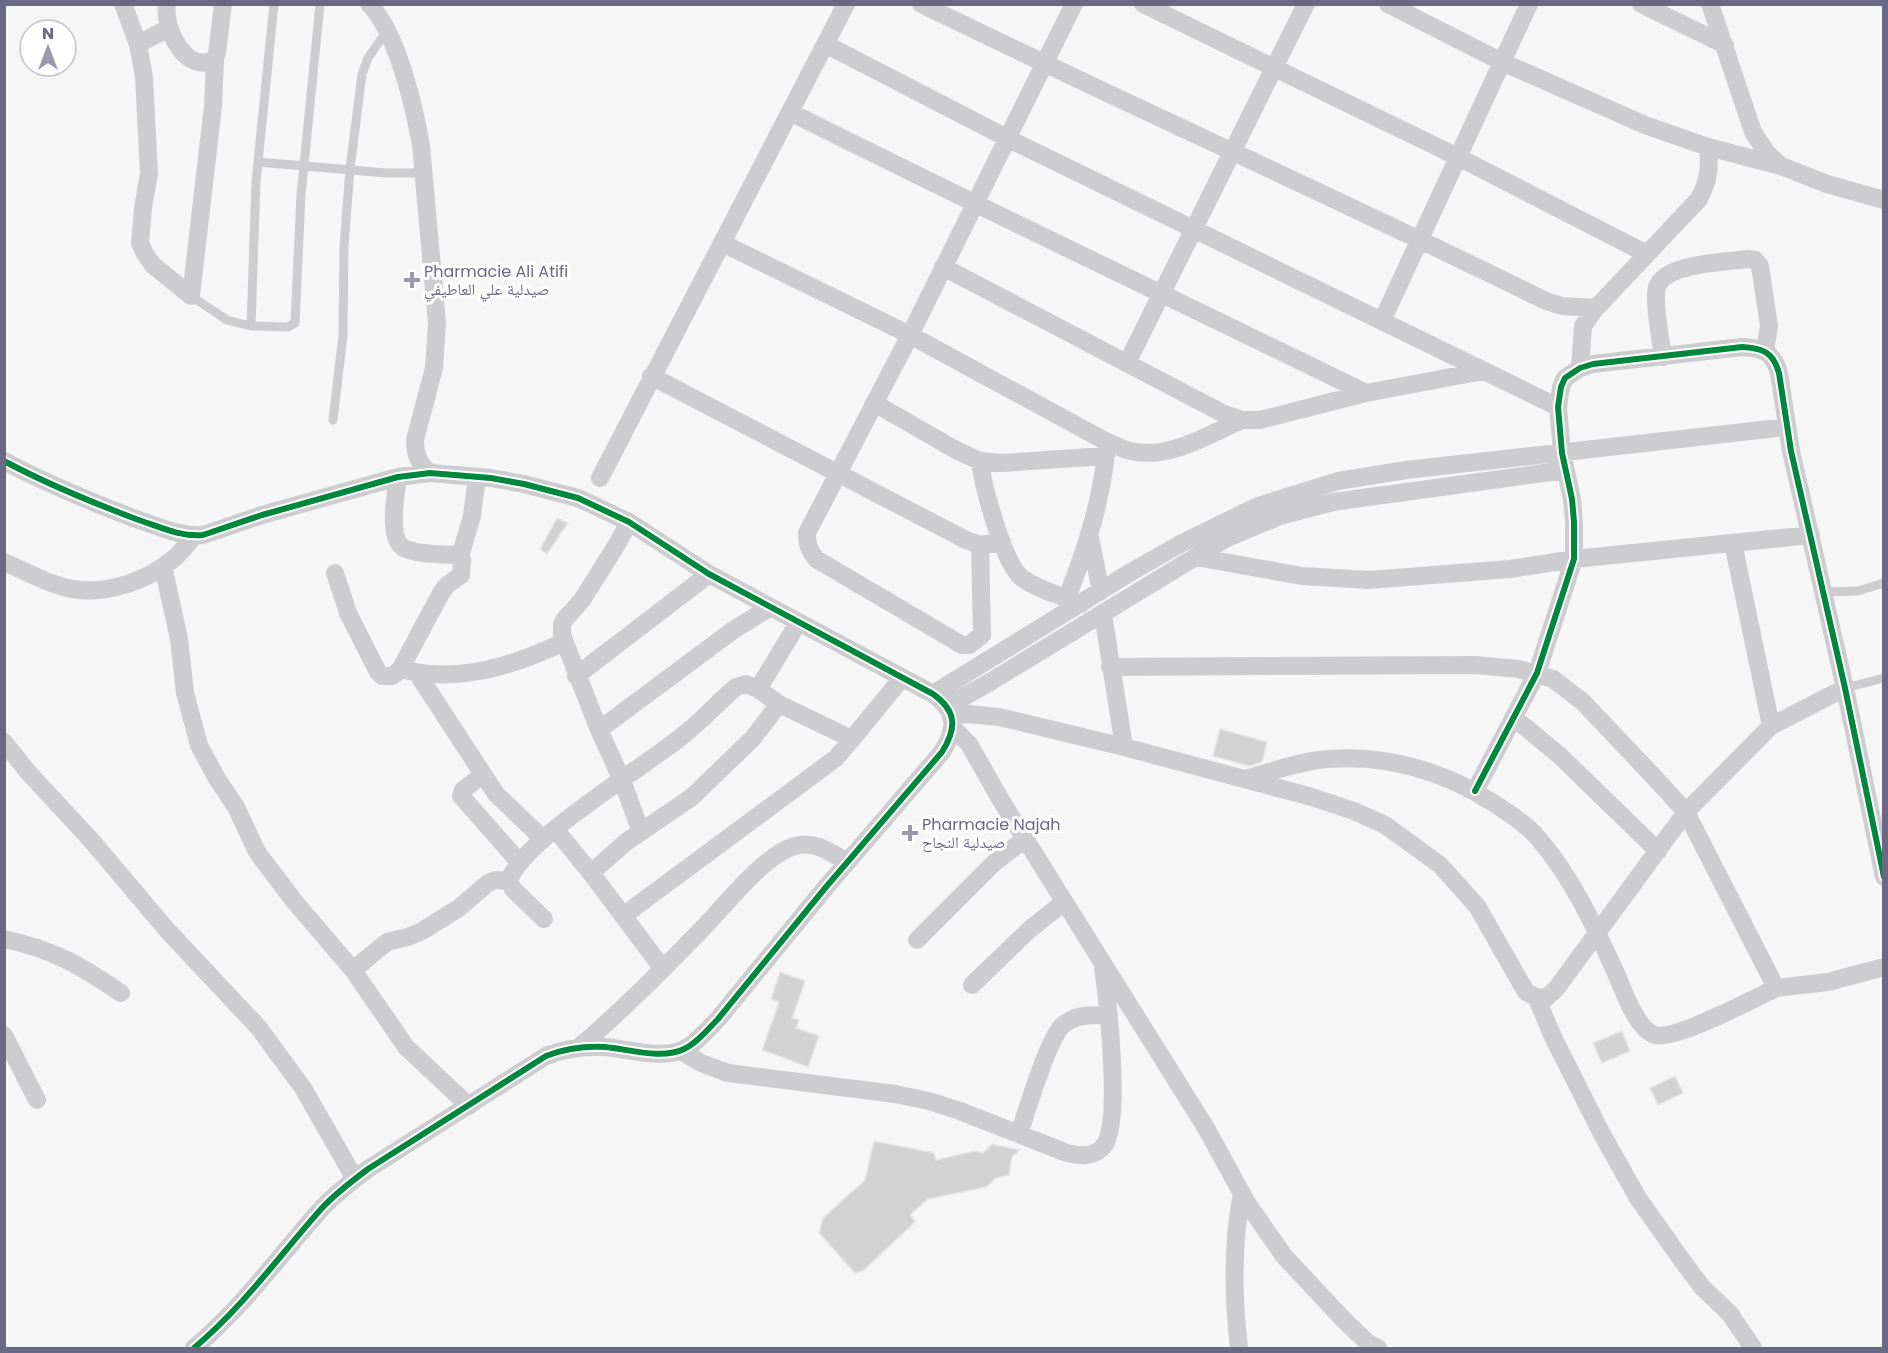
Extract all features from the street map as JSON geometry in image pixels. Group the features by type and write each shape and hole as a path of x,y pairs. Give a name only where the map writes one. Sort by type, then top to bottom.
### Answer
{"street":[{"path":"123,4 138,44 144,77 149,174 140,243 153,265 191,296"},
{"path":"167,4 165,14 169,28 175,41 190,59 206,63 215,59"},
{"path":"191,296 213,106 215,59 223,4"},
{"path":"369,4 378,15 399,63 416,118 424,173 437,323 434,368 415,440 415,450 423,467 430,472"},
{"path":"600,478 846,4"},
{"path":"921,4 1044,64 1420,239 1545,301 1563,306 1596,308"},
{"path":"980,545 982,635 969,645 962,645 816,558 810,551 807,533 909,335 1074,4"},
{"path":"1143,4 1458,158 1647,254"},
{"path":"1127,363 1306,4"},
{"path":"1388,4 1502,62 1645,125 1708,147 1781,166 1827,184 1884,200"},
{"path":"1382,321 1529,4"},
{"path":"1641,4 1725,45"},
{"path":"1710,4 1755,139 1781,166"},
{"path":"138,44 169,28"},
{"path":"825,44 1007,138 1558,407"},
{"path":"790,112 974,205 1162,293 1366,393"},
{"path":"1580,368 1583,326 1596,308 1699,199 1708,182 1710,168 1708,147"},
{"path":"722,243 909,335 1107,449"},
{"path":"1663,357 1657,286 1668,274 1680,268 1748,259 1755,260 1760,266 1769,326 1765,351"},
{"path":"943,267 1224,414 1242,420 1260,420 1366,393 1483,370"},
{"path":"1475,791 1537,673 1574,559 1574,522 1558,407 1565,378 1580,368 1742,347 1758,348 1765,351 1776,362 1791,452 1824,592 1884,877"},
{"path":"651,376 966,540 980,545 1002,542"},
{"path":"874,403 956,450 980,461 1002,463 1107,449 1147,453 1163,452 1183,446 1242,420"},
{"path":"946,711 1225,539 1280,516 1323,504 1564,462 1787,428"},
{"path":"1074,601 1101,492 1107,449"},
{"path":"4,461 93,503 178,534 194,536 398,477 430,472 503,479 551,490 578,498 629,522 657,538 709,574 902,678 946,711 969,744 1064,902 1206,1128 1242,1193 1284,1256 1368,1343 1378,1348"},
{"path":"980,461 986,493 1011,565 1022,578 1074,601"},
{"path":"946,711 1074,601 1101,591 1182,543 1258,506 1310,488 1361,476 1564,462"},
{"path":"398,477 394,533 400,545 413,551 452,555 459,554 464,549 472,516 477,477"},
{"path":"629,522 582,600 565,619 562,629 576,676 622,780 641,832"},
{"path":"1196,557 1302,576 1369,580 1510,568 1574,559 1811,535"},
{"path":"4,562 50,582 73,589 104,590 150,574 164,566 173,560 194,536"},
{"path":"1090,538 1101,591"},
{"path":"1733,543 1771,726"},
{"path":"408,671 441,593 447,585 461,575 462,560 459,554"},
{"path":"164,566 179,639 185,693 199,745 216,777 236,807 257,852 265,866 353,970 406,1047 469,1106"},
{"path":"335,573 348,613 382,676 392,676 408,671 442,675 472,673 515,663 564,642"},
{"path":"576,676 709,574"},
{"path":"599,730 732,631 769,608"},
{"path":"1103,614 1124,747"},
{"path":"758,688 798,623"},
{"path":"1110,667 1475,664 1537,673 1553,679 1583,702 1686,812 1776,987"},
{"path":"408,671 504,804 549,834 591,873 663,969"},
{"path":"623,916 836,758 846,749 902,678"},
{"path":"544,919 513,889 509,881 511,874 520,863 549,834 682,737 736,687 746,684 758,688 779,704 852,739"},
{"path":"946,711 999,717 1247,778 1354,811 1385,825 1416,845 1440,865 1476,906 1526,992 1545,998 1552,994 1686,812 1771,726 1845,688"},
{"path":"591,873 614,851 692,797 753,738 779,704"},
{"path":"194,1348 209,1336 260,1281 323,1206 355,1179 378,1162 546,1056 558,1051 604,1047 648,1053 681,1051 700,1037 718,1019 847,862 942,752 952,734 946,711"},
{"path":"1514,717 1559,755 1658,851"},
{"path":"4,742 167,930 259,1028 303,1088 355,1179"},
{"path":"1247,778 1327,759 1361,759 1400,764 1442,775 1475,791 1514,816 1538,837 1571,884 1598,933 1640,1024 1655,1035 1665,1036 1685,1029 1733,1009 1776,987 1828,982 1884,967"},
{"path":"482,775 463,790 460,796 520,863"},
{"path":"917,940 994,863 1025,838"},
{"path":"578,1048 620,1013 763,866 792,847 815,845 825,848 847,862"},
{"path":"353,970 387,942 411,936 459,908 491,881 509,881"},
{"path":"972,985 1029,930 1064,902"},
{"path":"4,939 44,949 67,958 121,993"},
{"path":"681,1051 701,1064 728,1073 895,1094 960,1111 1079,1156 1097,1152 1109,1135 1112,1109 1103,963"},
{"path":"1536,997 1554,1040 1638,1198 1702,1287 1730,1314 1753,1348"},
{"path":"1019,1134 1049,1049 1060,1029 1064,1024 1078,1017 1108,1015"},
{"path":"4,1035 37,1100"},
{"path":"1239,1348 1234,1273 1238,1214 1242,1193"}],"lane":[{"path":"251,326 258,162 274,4"},
{"path":"191,296 227,320 251,326 294,326 304,166 320,4"},
{"path":"333,420 343,335 344,246 350,169 362,74 368,58 386,32"},
{"path":"258,162 386,173 424,173"},
{"path":"1824,592 1858,591 1884,583"},
{"path":"1845,688 1884,678"}],"building":[{"path":"557,518 568,523 547,554 540,549"},
{"path":"1220,729 1267,742 1262,762 1249,766 1213,756"},
{"path":"780,972 805,981 792,1018 799,1020 796,1028 819,1036 808,1067 762,1050 779,1002 771,999"},
{"path":"1622,1031 1630,1051 1602,1063 1593,1043"},
{"path":"1675,1076 1683,1093 1658,1105 1650,1088"},
{"path":"874,1141 934,1153 936,1160 974,1151 983,1153 992,1144 1020,1150 1012,1157 1009,1175 996,1178 986,1187 928,1199 910,1215 916,1221 864,1270 855,1273 819,1233 823,1218 865,1180"}],"cycle path":[{"path":"1475,791 1537,673 1574,559 1572,499 1562,453 1558,407 1565,378 1580,368 1593,364 1742,347 1761,350 1774,360 1779,373 1791,451 1845,688 1884,877"},
{"path":"4,461 119,513 169,530 194,535 203,535 262,515 398,477 430,473 491,478 578,498 629,522 709,574 933,694 947,707 952,720 950,735 942,752 702,1036 684,1049 666,1054 597,1047 567,1050 546,1056 368,1169 344,1187 322,1208 229,1315 194,1348"}],"place":[{"name":"Pharmacie Ali Atifi صيدلية علي العاطيفي","path":"412,280"},
{"name":"Pharmacie Najah صيدلية النجاح","path":"910,833"}]}
